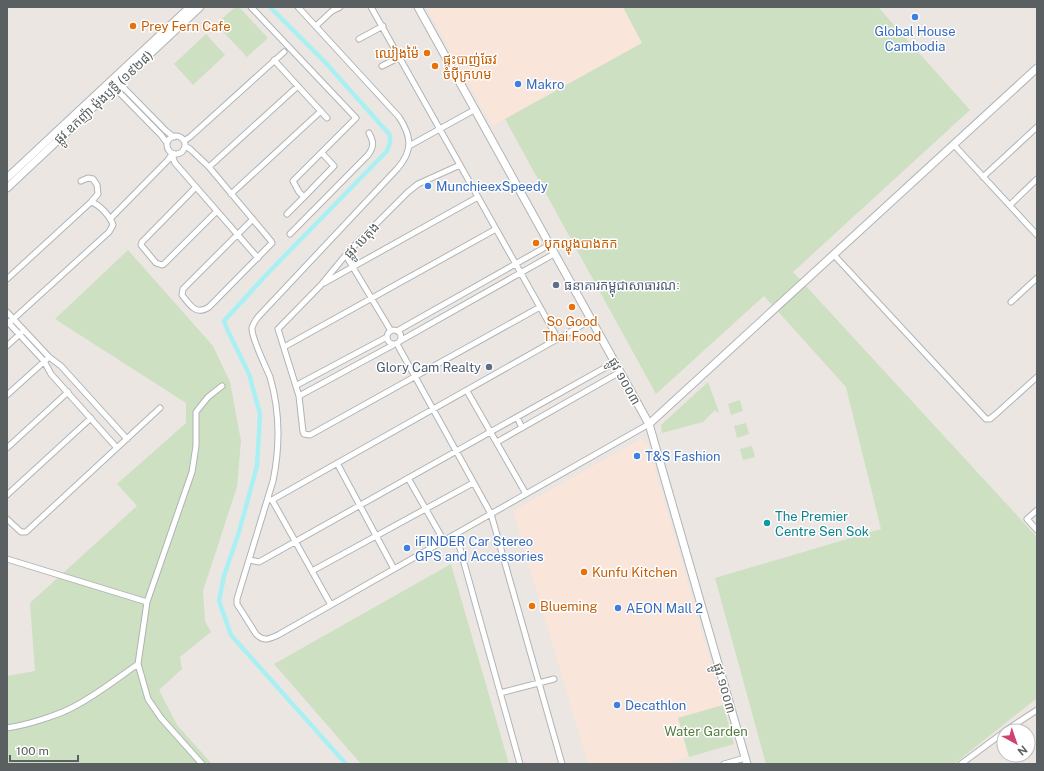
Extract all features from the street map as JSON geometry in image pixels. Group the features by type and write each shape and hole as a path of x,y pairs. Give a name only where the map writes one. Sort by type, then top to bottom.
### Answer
{"main road":[{"name":"ផ្លូវ ឧកញ៉ា ម៉ុងឫទ្ធី (១៩២៨)","path":"7,188 190,7"},
{"name":"ផ្លូវ ឧកញ៉ា ម៉ុងឫទ្ធី (១៩២៨)","path":"7,178 200,7"},
{"name":"ផ្លូវ ១០០៣","path":"418,7 554,254 650,424 746,761"},
{"path":"650,424 954,145 1036,72"}],"street":[{"path":"251,7 356,118 293,181 299,192 304,196"},
{"path":"298,7 399,117 406,130 409,146 406,157 397,170 258,317 252,328 253,336 270,379 277,416 278,442 277,463 270,499 237,598 238,604 260,638 268,640 650,424"},
{"path":"316,26 332,11 340,7"},
{"path":"371,7 558,340"},
{"path":"359,39 383,26"},
{"path":"110,218 173,154 180,153 184,144 190,137 284,52"},
{"path":"382,66 400,57"},
{"path":"274,60 327,118"},
{"path":"114,83 166,131 174,137 180,138 184,144 209,167 231,194 253,220 272,243 207,309 201,311 195,310 182,295 183,289 253,220"},
{"path":"114,83 161,135 167,143 168,149 173,154 175,163 258,258"},
{"path":"209,167 298,86"},
{"path":"409,146 474,110"},
{"path":"231,194 321,111"},
{"path":"983,176 1037,127"},
{"path":"290,234 368,155 372,149 374,141 369,133"},
{"path":"167,143 174,137"},
{"path":"954,145 1036,233"},
{"path":"286,214 334,166 322,153"},
{"name":"ផ្លូវ បេតុង","path":"284,347 278,329 321,285 349,251 418,184 460,165"},
{"path":"7,279 98,194 97,185 93,179 88,178 81,180"},
{"path":"1010,205 1037,179"},
{"path":"196,187 142,242 141,245 156,263 162,265 164,264 217,211"},
{"path":"321,285 354,268 478,197"},
{"path":"91,202 96,204 110,218 113,225 109,232 14,319 8,322 22,332 61,366 126,438"},
{"path":"496,230 284,347 297,385 302,429 304,434 310,434 540,307"},
{"path":"397,343 389,343 387,337 388,332 394,331 549,245"},
{"path":"349,251 348,259 372,299 394,331 401,335 397,343"},
{"path":"299,396 397,343 554,254"},
{"path":"834,255 986,419 996,414 1037,377"},
{"path":"1011,302 1037,278"},
{"path":"7,312 14,319 44,361 51,374 117,448"},
{"path":"270,499 467,391 592,320"},
{"path":"7,346 22,332"},
{"path":"297,385 387,337"},
{"path":"397,343 491,514 562,764"},
{"path":"7,395 49,357"},
{"path":"250,560 259,562 615,362"},
{"path":"497,442 620,372"},
{"path":"202,764 161,718 148,699 138,664 147,602 192,472 196,446 196,412 208,398 222,386"},
{"path":"467,391 526,494"},
{"path":"7,448 68,392"},
{"path":"7,519 21,532 26,532 160,408"},
{"path":"516,417 522,428"},
{"path":"7,495 91,418"},
{"path":"337,463 394,569"},
{"path":"408,478 444,541"},
{"path":"312,572 473,483"},
{"path":"270,499 330,605"},
{"path":"1037,510 1027,519 1037,530"},
{"path":"456,534 520,764"},
{"path":"7,559 147,602"},
{"path":"7,728 50,716 75,706 93,696 138,664"},
{"path":"500,693 554,679"},
{"path":"1017,723 1037,710"},
{"path":"961,764 996,737"},
{"path":"724,764 746,761"}],"shaded area":[{"name":"Makro","path":"426,7 622,7 642,43 492,126"},
{"name":"AEON Mall 2","path":"641,439 648,444 723,705 678,718 689,757 663,764 588,764 513,511"}],"green space":[{"path":"235,7 239,7 268,38 247,57 216,24"},
{"path":"623,7 878,7 970,110 793,272 1037,537 1037,698 1006,723 996,723 996,731 954,764 766,764 715,578 881,529 846,387 764,296 656,394 505,119 642,43"},
{"path":"206,34 225,55 193,85 174,64"},
{"path":"128,250 213,346 230,382 241,441 237,487 203,591 205,621 211,632 180,657 182,669 159,690 177,725 212,764 7,764 7,676 35,671 30,603 137,506 117,484 186,423 186,403 55,319"},
{"path":"708,382 719,412 718,413 715,410 703,422 662,433 661,425"},
{"path":"740,400 743,411 731,415 728,404"},
{"path":"746,423 749,434 737,438 734,426"},
{"path":"752,446 755,457 743,460 740,449"},
{"path":"451,564 509,764 361,764 274,664"},
{"name":"Water Garden","path":"723,705 734,744 689,757 678,718"}],"waterway":[{"path":"270,7 324,61 390,135 390,142 387,151 268,273 224,321 249,374 260,414 257,466 239,532 224,576 219,601 231,635 346,764"}],"place":[{"name":"Global House Cambodia","path":"915,17"},
{"name":"Prey Fern Cafe","path":"133,26"},
{"name":"ឈៀងម៉ៃ","path":"427,53"},
{"name":"ផ្ទះបាញ់ឆែវ ចំប៉ីក្រហម","path":"435,66"},
{"name":"Makro","path":"518,84"},
{"name":"MunchieexSpeedy","path":"428,186"},
{"name":"បុកល្ហុងបាងកក","path":"536,243"},
{"name":"ធនាគារកម្ពុជាសាធារណៈ","path":"556,285"},
{"name":"So Good Thai Food","path":"572,307"},
{"name":"Glory Cam Realty","path":"489,367"},
{"name":"T&S Fashion","path":"637,456"},
{"name":"The Premier Centre Sen Sok","path":"767,523"},
{"name":"iFINDER Car Stereo GPS and Accessories","path":"407,548"},
{"name":"Kunfu Kitchen","path":"584,572"},
{"name":"Blueming","path":"532,606"},
{"name":"AEON Mall 2","path":"618,608"},
{"name":"Decathlon","path":"617,705"}]}
